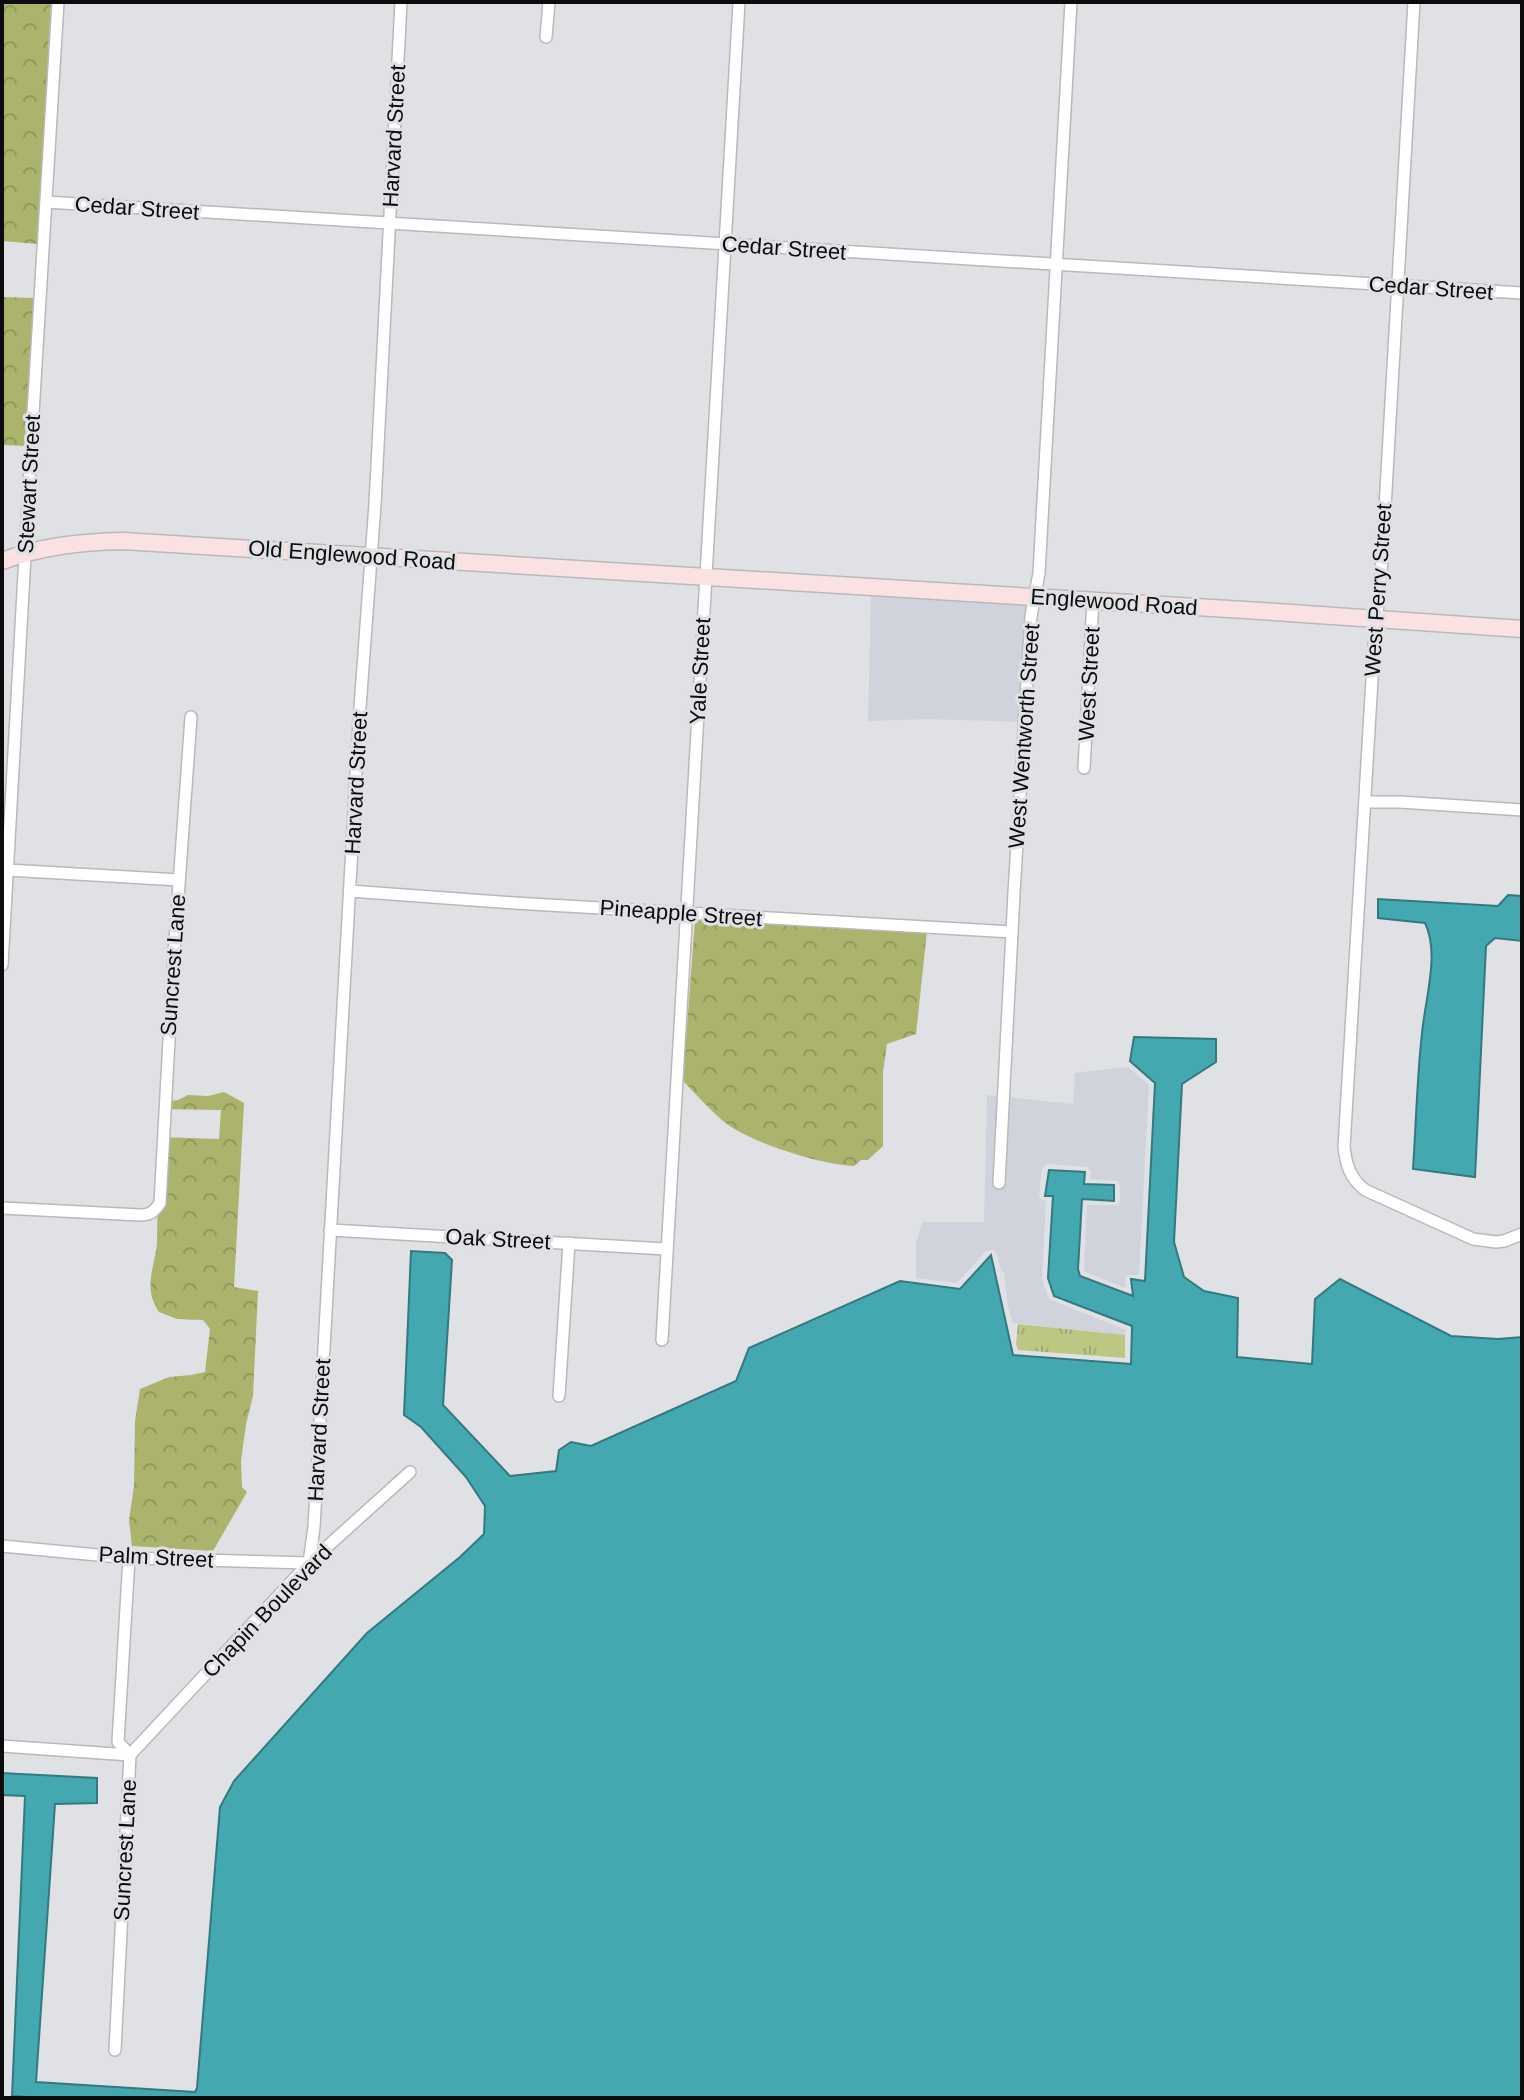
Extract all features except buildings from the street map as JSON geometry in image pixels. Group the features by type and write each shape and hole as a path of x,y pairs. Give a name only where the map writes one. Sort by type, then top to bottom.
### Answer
{"street":[{"name":"Stewart Street","path":"2,965 58,2"},
{"name":"Harvard Street","path":"309,1563 314,1527 401,2"},
{"path":"546,37 549,2"},
{"name":"Yale Street","path":"662,1340 739,2"},
{"name":"West Wentworth Street","path":"999,1183 1031,616 1039,573 1071,2"},
{"name":"West Perry Street","path":"1414,2 1345,1162 1352,1178 1365,1190 1473,1239 1496,1242 1522,1234"},
{"name":"Cedar Street","path":"46,202 1522,293"},
{"name":"Old Englewood Road","path":"2,561 54,546 123,541 705,577"},
{"name":"Englewood Road","path":"705,577 1522,629"},
{"name":"West Street","path":"1084,768 1093,600"},
{"name":"Suncrest Lane","path":"2,1208 148,1215 160,1203 191,717"},
{"path":"1366,802 1522,810"},
{"path":"8,870 179,880"},
{"name":"Pineapple Street","path":"350,891 1012,932"},
{"name":"Oak Street","path":"330,1230 666,1249"},
{"path":"559,1396 569,1243"},
{"name":"Chapin Boulevard","path":"130,1755 309,1563 410,1472"},
{"name":"Palm Street","path":"2,1546 129,1558 309,1563"},
{"name":"Suncrest Lane","path":"115,2050 130,1755 118,1742 129,1558"},
{"path":"2,1746 130,1755"}],"shaded area":[{"path":"871,593 1035,603 1025,722 868,721"},
{"path":"1128,1067 1149,1085 1139,1275 1127,1275 1126,1288 1085,1272 1084,1268 1087,1205 1117,1205 1120,1201 1118,1181 1090,1179 1091,1171 1087,1167 1047,1164 1042,1169 1039,1195 1041,1200 1046,1201 1042,1278 1049,1299 1126,1330 1125,1335 1013,1323 1004,1272 994,1250 986,1251 957,1283 916,1278 916,1243 922,1222 984,1222 987,1095 1073,1104 1075,1073"}],"green space":[{"path":"2,2 51,2 38,244 2,241"},
{"path":"2,297 35,298 27,446 2,445"},
{"path":"744,918 927,931 916,1034 887,1044 883,1072 883,1146 868,1160 861,1160 854,1166 840,1165 805,1157 749,1137 723,1121 683,1081 695,920"},
{"path":"224,1092 244,1103 234,1287 258,1291 253,1396 241,1461 242,1487 247,1492 213,1551 132,1546 129,1520 140,1389 169,1377 205,1372 210,1329 203,1320 177,1319 159,1312 151,1292 151,1282 157,1244 160,1137 219,1139 221,1110 158,1109 162,1102 188,1095 208,1096"},
{"path":"1018,1324 1125,1335 1125,1358 1018,1350"}],"water":[{"path":"1508,895 1522,896 1522,941 1495,938 1486,946 1475,1177 1413,1169 1420,1050 1431,948 1425,923 1378,918 1378,899 1498,906"},
{"path":"1134,1037 1216,1039 1216,1062 1182,1084 1174,1242 1184,1277 1204,1291 1238,1298 1237,1357 1312,1364 1315,1299 1340,1279 1451,1336 1522,1337 1522,2098 12,2096 25,1796 2,1795 2,1773 97,1778 97,1803 55,1804 36,2082 195,2092 220,1807 234,1781 367,1633 484,1534 485,1506 466,1477 421,1427 404,1415 411,1251 445,1253 452,1260 443,1405 510,1476 556,1471 559,1450 571,1442 591,1446 736,1381 749,1348 900,1281 960,1289 991,1255 1013,1355 1131,1364 1132,1326 1054,1296 1048,1278 1053,1196 1045,1196 1049,1170 1085,1172 1084,1184 1114,1185 1114,1201 1082,1199 1078,1269 1080,1276 1133,1296 1131,1279 1145,1281 1155,1083 1130,1061"}]}
